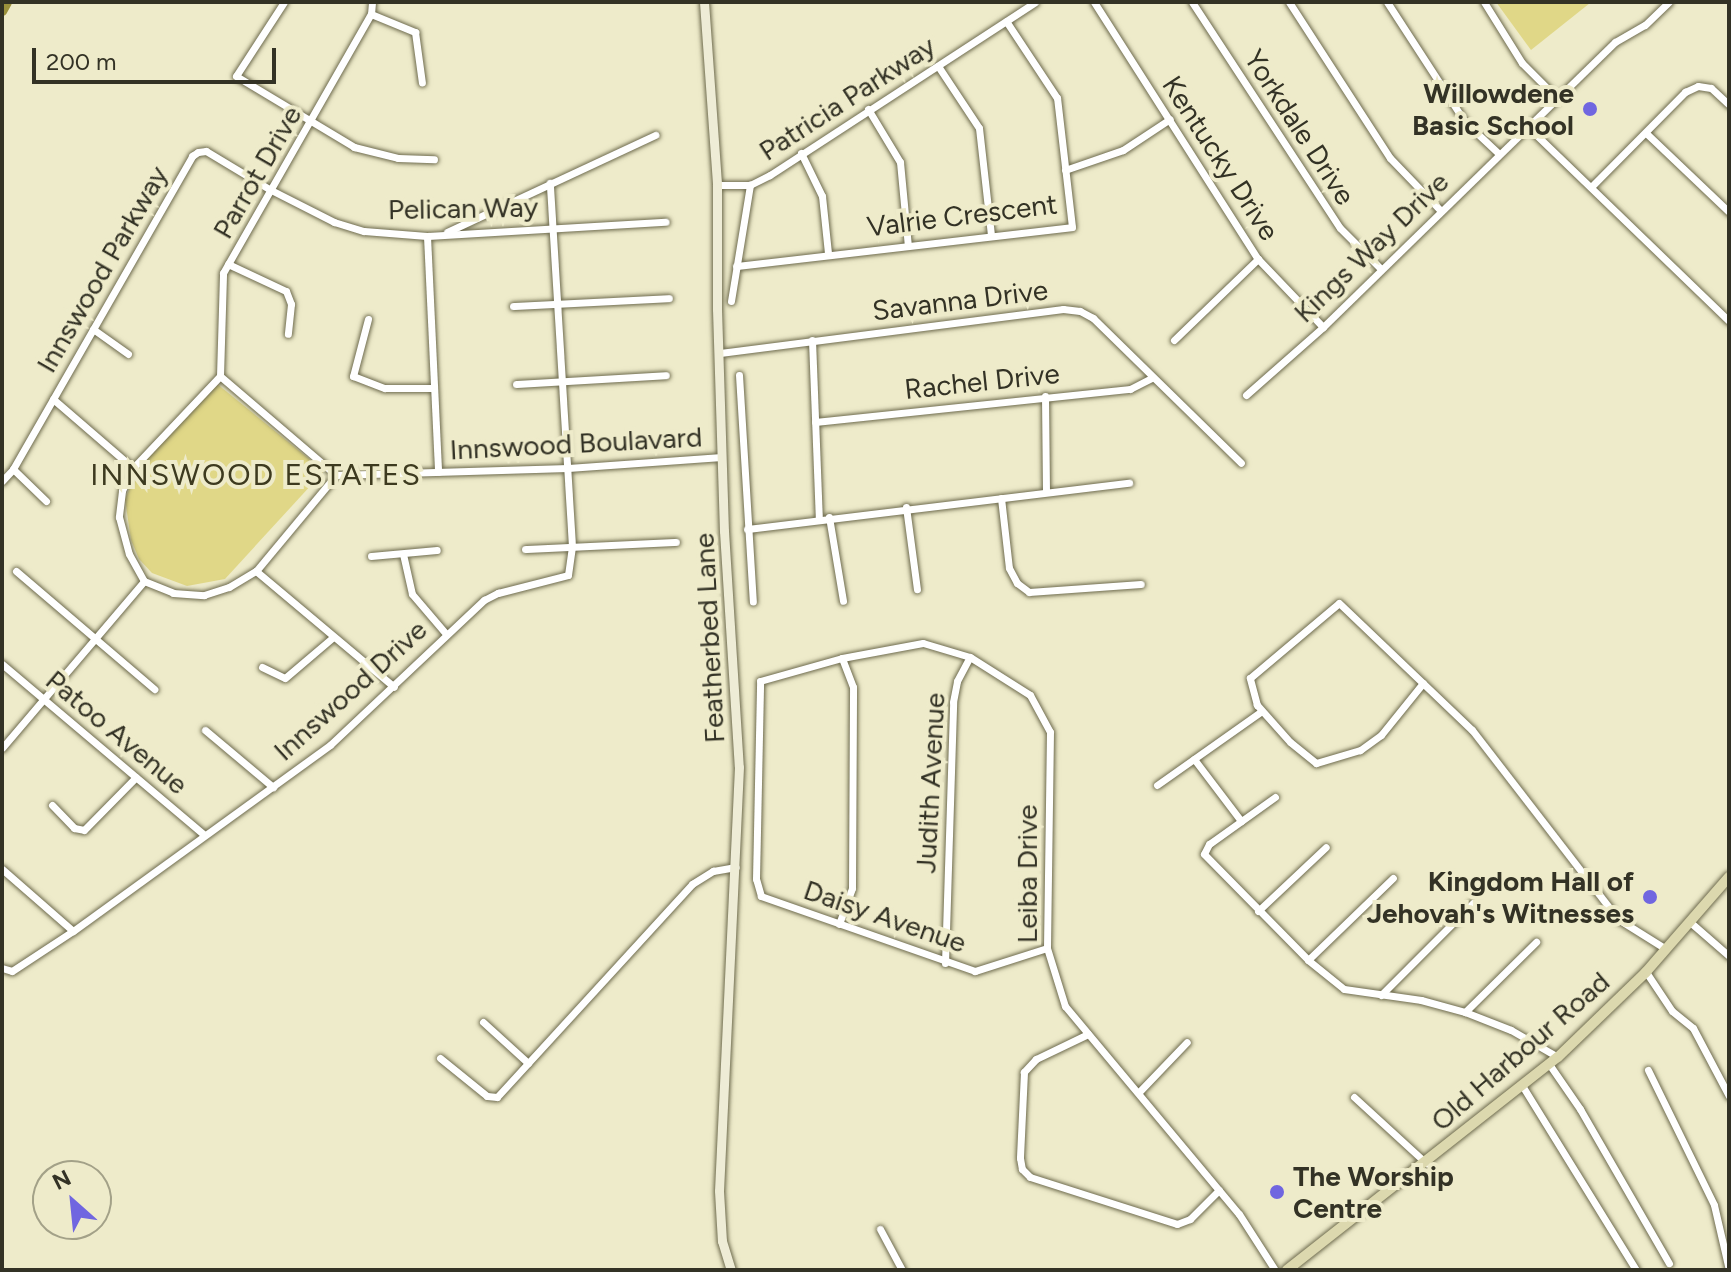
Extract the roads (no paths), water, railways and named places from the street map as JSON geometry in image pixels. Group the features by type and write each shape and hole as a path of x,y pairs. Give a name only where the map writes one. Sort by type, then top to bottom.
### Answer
{"main road":[{"name":"Featherbed Lane","path":"704,2 717,185 722,457 738,793 719,1191 722,1241 731,1270"},
{"name":"Old Harbour Road","path":"1287,1270 1523,1087 1646,972 1729,877"}],"street":[{"path":"284,2 236,76 354,147 398,158 434,159"},
{"name":"Parrot Drive","path":"220,376 220,290 228,264 371,14 372,2"},
{"name":"Patricia Parkway","path":"717,185 750,185 1035,2"},
{"name":"Kentucky Drive","path":"1094,2 1258,259 1323,327"},
{"name":"Yorkdale Drive","path":"1192,2 1340,228 1381,269"},
{"path":"1289,2 1390,158 1440,210"},
{"path":"1387,2 1465,122 1498,153"},
{"path":"1484,2 1522,63 1557,98"},
{"name":"Kings Way Drive","path":"1246,395 1323,327 1615,42 1645,25 1669,2"},
{"path":"371,14 415,32 422,83"},
{"name":"Valrie Crescent","path":"736,266 1072,227 1057,98 1006,21"},
{"path":"938,66 979,128 991,235"},
{"path":"1591,187 1685,92 1698,86 1711,88 1729,105"},
{"path":"868,109 900,162 908,246"},
{"path":"1065,170 1123,150 1170,119"},
{"path":"1528,127 1729,321"},
{"path":"1646,133 1729,212"},
{"path":"441,234 655,135"},
{"name":"Innswood Parkway","path":"2,481 13,469 192,156 206,151 271,190"},
{"path":"801,153 822,196 828,253"},
{"name":"Innswood Drive","path":"2,968 12,971 73,931 330,745 484,600 498,593 568,575 572,546 565,381 550,183"},
{"path":"731,301 750,185"},
{"name":"Pelican Way","path":"271,190 334,222 364,231 427,236 666,222"},
{"path":"427,236 438,472"},
{"path":"1174,340 1258,259"},
{"path":"228,264 286,291 291,304 288,334"},
{"path":"513,306 669,298"},
{"name":"Savanna Drive","path":"720,353 1063,309 1080,311 1093,318 1241,463"},
{"path":"368,319 353,376 385,388 433,388"},
{"path":"93,329 128,354"},
{"path":"812,340 819,519"},
{"path":"516,384 666,375"},
{"path":"739,375 753,602"},
{"path":"220,376 336,475 256,571 229,587 204,595 173,593 144,581 129,554 119,517 122,491 133,468 220,376"},
{"name":"Rachel Drive","path":"815,422 1130,389 1152,378"},
{"path":"1045,396 1046,492"},
{"path":"53,399 133,468"},
{"name":"Innswood Boulavard","path":"336,475 568,468 722,457"},
{"path":"13,469 46,501"},
{"path":"747,529 906,507 1129,483"},
{"path":"1001,498 1009,568 1017,583 1029,592 1141,584"},
{"path":"906,507 917,589"},
{"path":"829,517 843,601"},
{"path":"525,549 676,542"},
{"path":"371,556 437,550"},
{"path":"403,554 412,594 446,634"},
{"path":"16,571 154,689"},
{"path":"256,571 394,687"},
{"path":"2,748 144,581"},
{"path":"1423,683 1381,735 1360,750 1316,763 1290,742 1257,705 1250,678 1339,603 1423,683 1472,730 1618,919 1666,949"},
{"path":"262,667 285,678 332,638"},
{"name":"Leiba Drive","path":"757,795 760,681 842,658 923,643 970,657 1030,695 1050,732 1047,948 1065,1006 1219,1190 1275,1270"},
{"name":"Judith Avenue","path":"945,963 953,702 957,681 970,657"},
{"path":"839,924 852,888 853,687 842,658"},
{"name":"Patoo Avenue","path":"2,664 203,834"},
{"path":"1157,785 1262,711"},
{"path":"205,730 273,787"},
{"path":"1194,759 1241,821"},
{"path":"52,805 74,828 84,830 136,777"},
{"path":"738,793 757,795"},
{"name":"Daisy Avenue","path":"757,795 758,889 770,900 975,971 1047,948"},
{"path":"1275,797 1209,844 1204,854 1308,960 1344,989 1465,1012 1511,1030 1553,1060 1669,1263"},
{"path":"1258,911 1326,847"},
{"path":"440,1058 491,1099 497,1097 692,884 713,871 736,867"},
{"path":"2,869 73,931"},
{"path":"1308,960 1393,878"},
{"path":"1381,995 1473,903"},
{"path":"1690,922 1729,956"},
{"path":"1465,1012 1536,942"},
{"path":"1646,972 1672,1011 1693,1028 1729,1096"},
{"path":"483,1022 528,1063"},
{"path":"1088,1034 1036,1059 1024,1072 1022,1169 1030,1177 1177,1224 1190,1219 1219,1190"},
{"path":"1139,1092 1187,1042"},
{"path":"1648,1070 1714,1205 1729,1270"},
{"path":"1523,1087 1636,1270"},
{"path":"1354,1097 1426,1163"},
{"path":"880,1229 902,1270"}],"waterway":[{"path":"2,11 7,2"}],"place":[{"name":"Willowdene Basic School","path":"1590,109"},
{"name":"Kingdom Hall of Jehovah's Witnesses","path":"1650,897"},
{"name":"The Worship Centre","path":"1277,1192"}],"district":[{"name":"INNSWOOD ESTATES","path":"256,475"}]}
